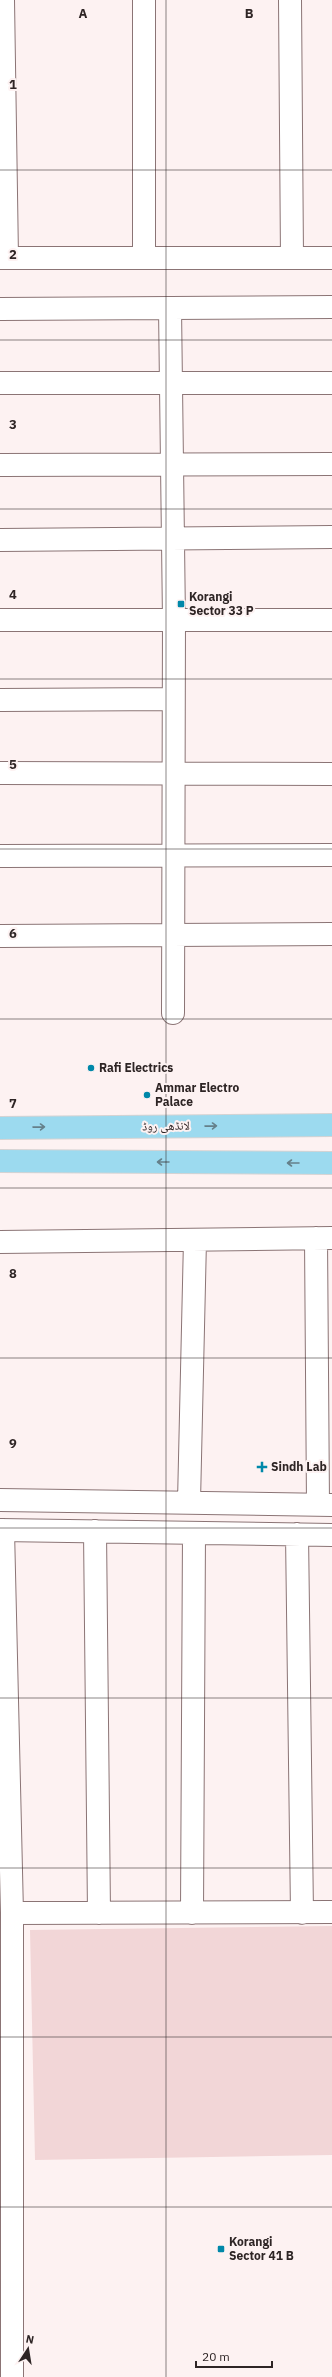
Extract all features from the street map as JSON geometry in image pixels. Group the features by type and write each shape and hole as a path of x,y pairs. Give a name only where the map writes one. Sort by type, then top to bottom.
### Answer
{"main road":[{"name":"لانڈھی روڈ","path":"0,1128 332,1125"},
{"path":"0,1161 332,1163"}],"street":[{"path":"3,0 4,258 332,258"},
{"path":"144,0 144,258"},
{"path":"290,0 292,258"},
{"path":"0,309 332,307"},
{"path":"170,308 174,620 173,1013"},
{"path":"0,383 332,383"},
{"path":"0,465 332,464"},
{"path":"0,540 332,537"},
{"path":"0,620 332,620"},
{"path":"0,700 173,699"},
{"path":"0,773 332,774"},
{"path":"0,856 332,855"},
{"path":"0,936 332,934"},
{"path":"0,1242 324,1238 325,1504 0,1500"},
{"path":"189,1502 195,1240"},
{"path":"12,2377 6,2077 12,1913 5,1833 2,1530 332,1535"},
{"path":"95,1532 99,1913"},
{"path":"192,1913 194,1533"},
{"path":"297,1534 302,1912"},
{"path":"12,1913 332,1912"}],"shaded area":[{"path":"332,1926 332,2155 35,2160 30,1930"}],"place":[{"name":"Korangi Sector 33 P","path":"181,604"},
{"name":"Rafi Electrics","path":"91,1068"},
{"name":"Ammar Electro Palace","path":"147,1095"},
{"name":"Sindh Lab","path":"262,1467"},
{"name":"Korangi Sector 41 B","path":"221,2249"}]}
